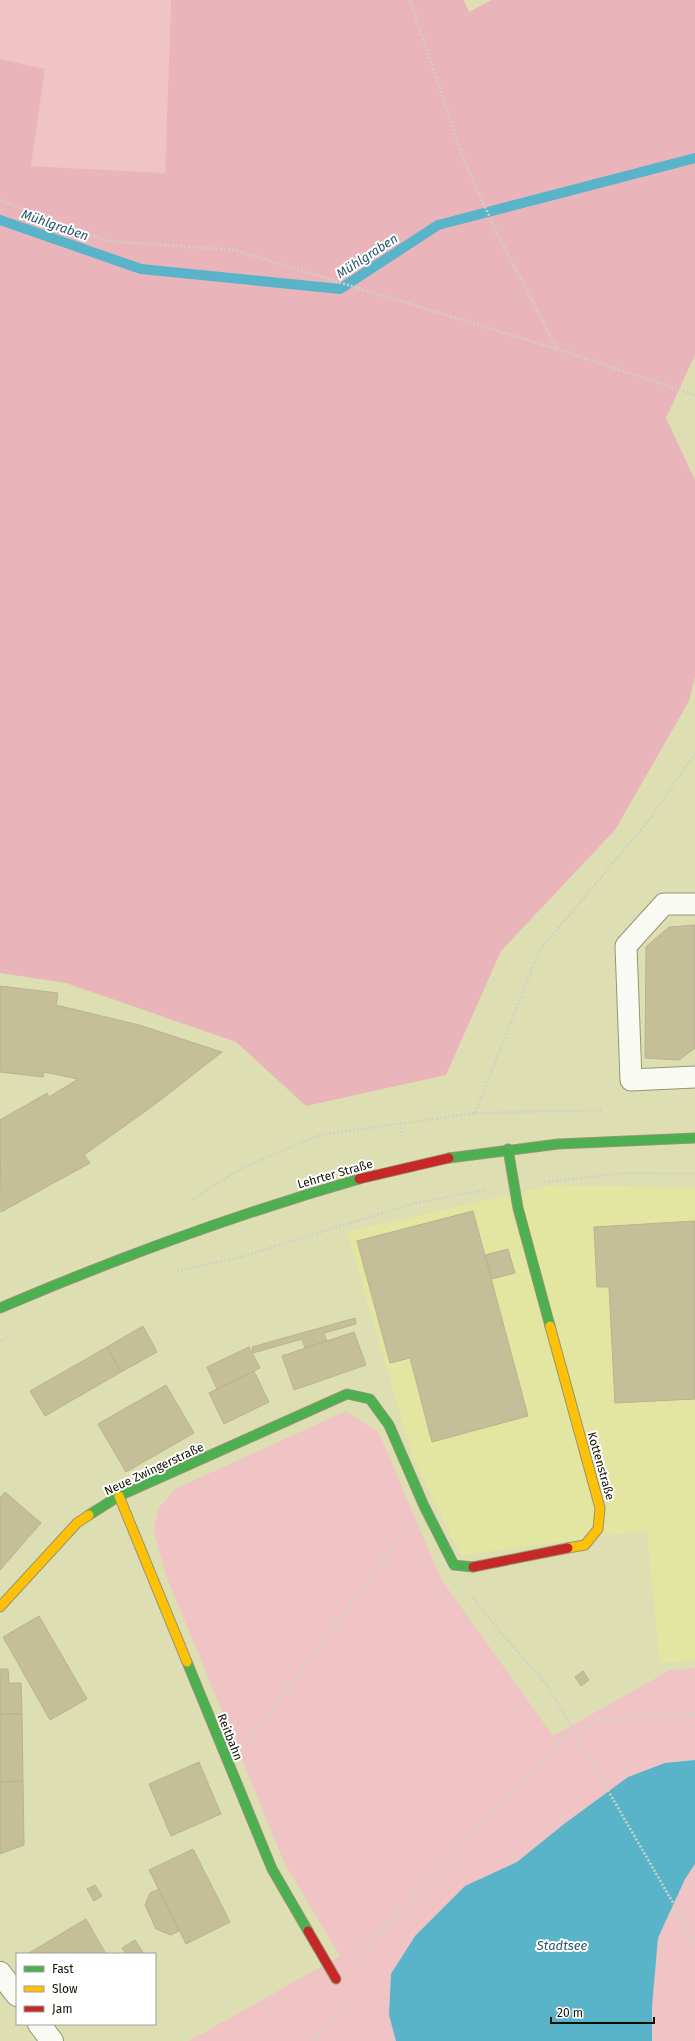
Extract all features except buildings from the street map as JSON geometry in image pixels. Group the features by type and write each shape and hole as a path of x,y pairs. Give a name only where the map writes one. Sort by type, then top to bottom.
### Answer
{"street":[{"name":"Lehrter Straße","path":"0,1308 80,1273 226,1221 311,1193 422,1163 508,1149 567,1144 695,1138"},
{"name":"Kottenstraße","path":"454,1565 474,1567 585,1545 598,1529 600,1508 527,1240 514,1185 508,1149"},
{"name":"Neue Zwingerstraße","path":"0,1607 77,1523 119,1496 347,1394 370,1399 389,1425 424,1506"},
{"name":"Reitbahn","path":"119,1496 229,1767 272,1868 336,1979"},
{"path":"424,1506 454,1565"},
{"path":"0,1973 16,1994"},
{"path":"40,2025 52,2041"}],"lane":[{"path":"695,904 664,904 626,946 631,1080 695,1077"}],"path":[{"path":"410,0 464,161 497,233 557,349"},
{"path":"0,200 108,241 234,250 557,349 695,396"},
{"path":"475,1113 539,951 646,824 695,754"},
{"path":"170,1273 241,1256 415,1203 514,1185 625,1173 695,1174"},
{"path":"0,1341 13,1336"},
{"path":"229,1767 424,1506"},
{"path":"454,1565 479,1607 547,1685 695,1941"},
{"path":"314,2041 348,2001 336,1979 572,1728 614,1718 695,1714"}],"shaded area":[{"path":"0,0 171,0 165,173 31,166 45,69 0,59"},
{"path":"171,0 464,0 469,12 492,0 695,0 695,355 666,418 695,480 695,676 689,701 615,830 501,951 446,1075 306,1106 236,1042 66,983 0,973 0,59 45,69 31,166 165,173"},
{"path":"553,1185 695,1188 695,1660 660,1663 647,1530 461,1555 413,1458 347,1232"},
{"path":"346,1411 379,1433 441,1579 553,1736 670,1670 695,1668 695,2041 189,2041 340,1956 285,1864 165,1573 154,1531 158,1509 175,1489"}],"water":[{"name":"Stadtsee","path":"695,1760 695,1864 685,1879 658,1938 652,2006 652,2041 396,2041 389,2015 391,1974 415,1936 465,1886 517,1862 564,1824 628,1777 665,1763"}],"waterway":[{"name":"Mühlgraben","path":"0,220 141,269 340,289 438,225 695,158"}],"traffic: fast":[{"path":"449,1158 558,1144 695,1138"},
{"path":"508,1149 518,1208 550,1326"},
{"path":"0,1308 133,1254 268,1207 359,1179"},
{"path":"89,1515 119,1496 347,1394 370,1399 389,1425 424,1506 454,1565 473,1567"},
{"path":"187,1662 272,1869 308,1931"}],"traffic: slow":[{"path":"550,1326 600,1508 598,1529 585,1545 568,1548"},
{"path":"119,1496 187,1662"},
{"path":"0,1607 77,1523 89,1515"}],"traffic: jam":[{"path":"359,1179 449,1158"},
{"path":"473,1567 568,1548"},
{"path":"308,1931 336,1979"}]}
